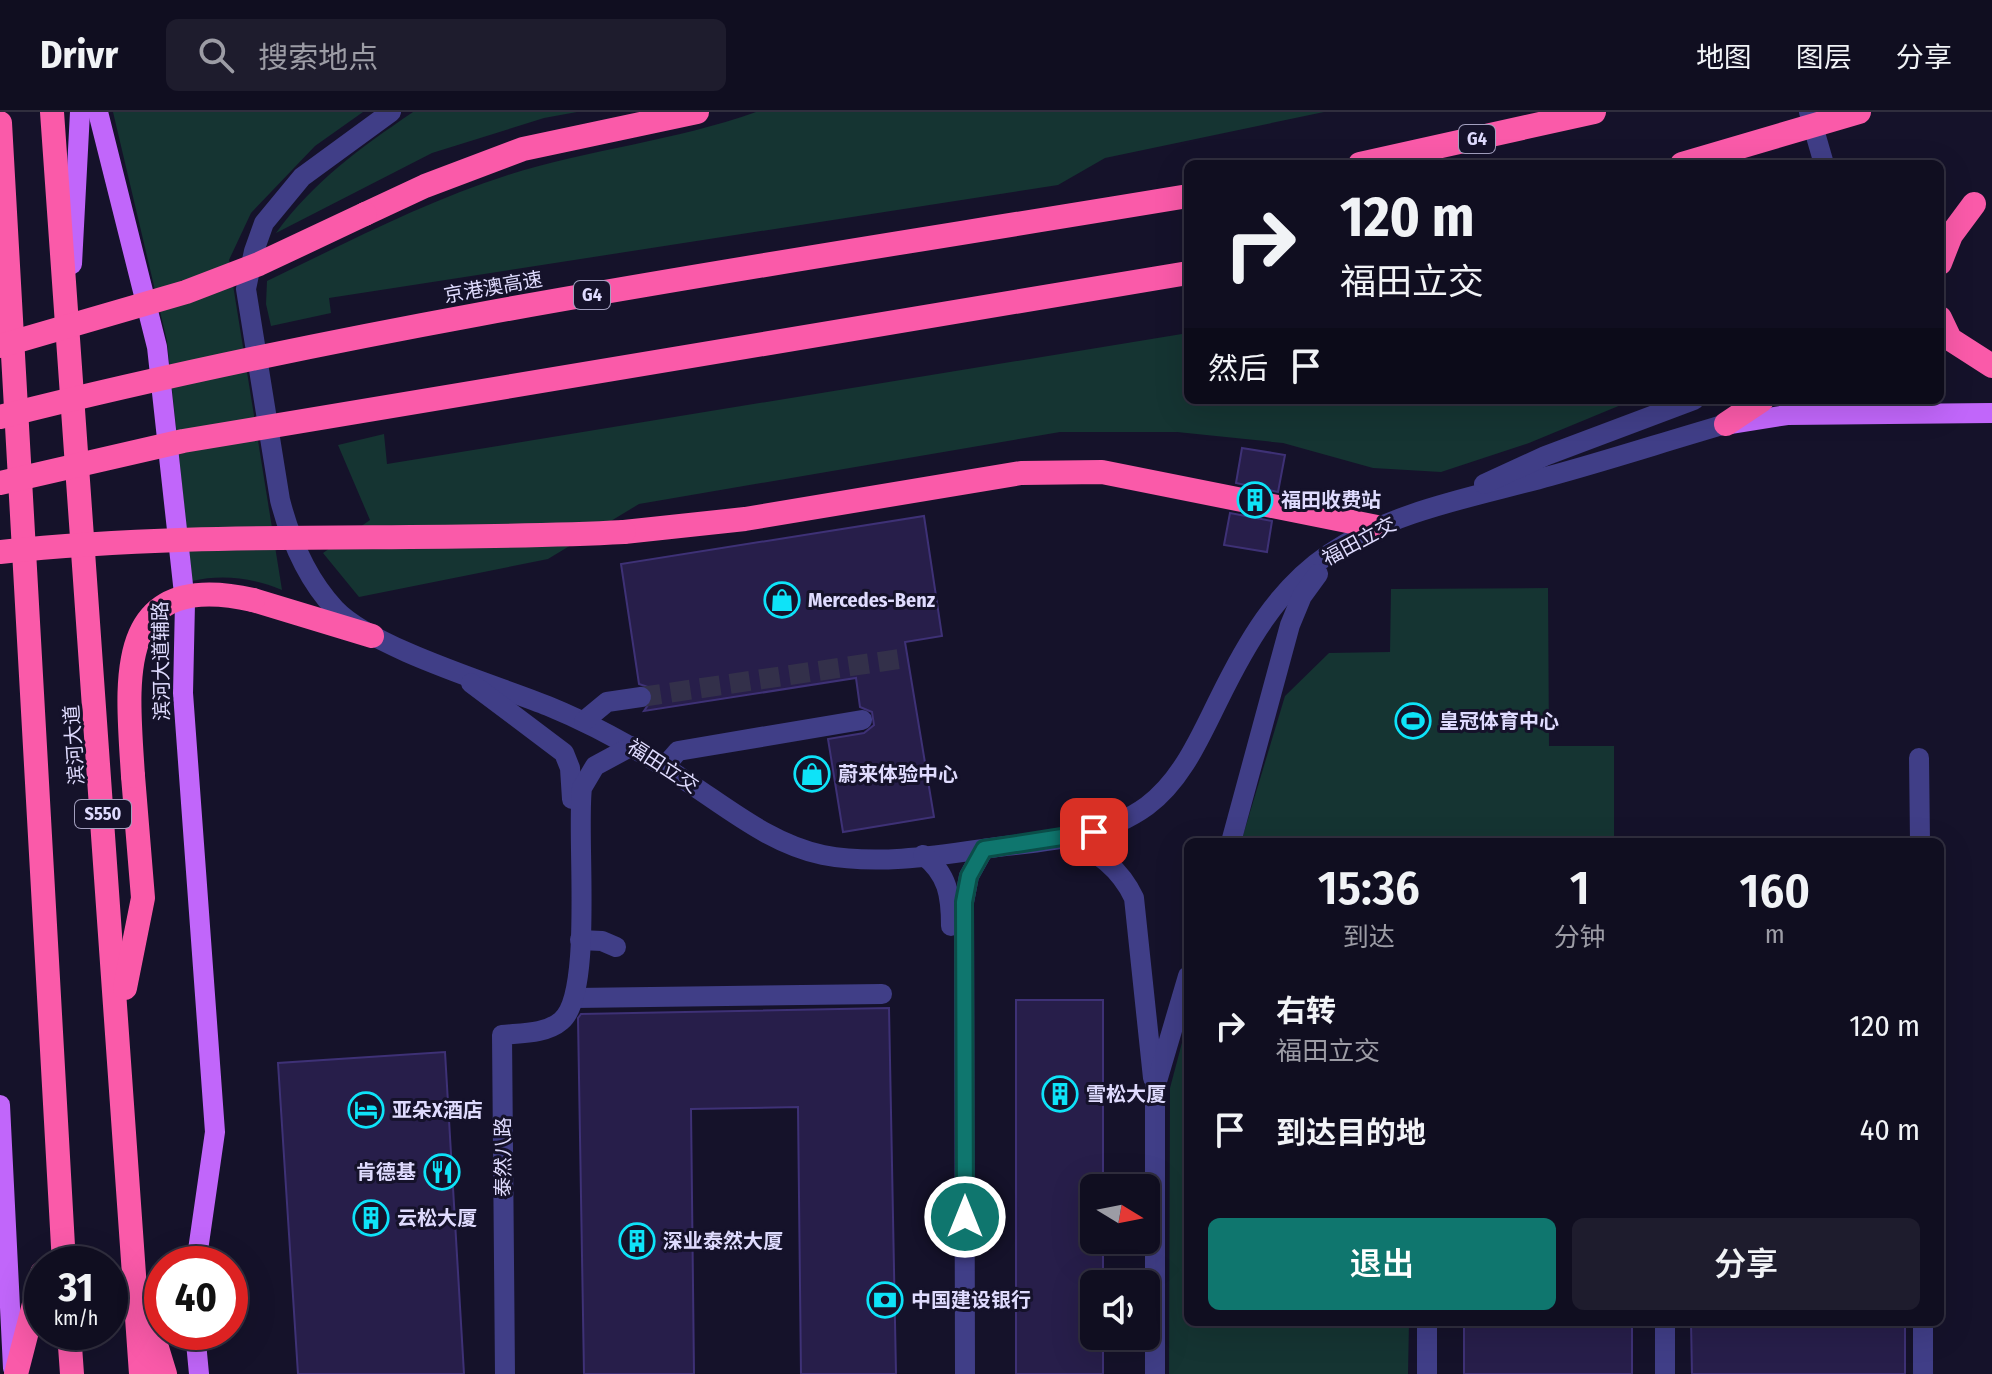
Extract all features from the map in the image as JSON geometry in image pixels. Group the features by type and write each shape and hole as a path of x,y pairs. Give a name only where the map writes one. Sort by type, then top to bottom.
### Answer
{"highway":[{"name":"滨河大道","path":"52,112 67,348 119,1017 141,1374"},
{"path":"0,294 7,352 259,264 425,186 523,149 697,112"},
{"name":"G4","path":"1378,160 1594,112"},
{"path":"1696,160 1859,112"},
{"name":"滨河大道","path":"0,123 7,352 63,1246"},
{"name":"京港澳高速","path":"0,417 238,360 446,319 1184,197"},
{"path":"1944,225 1983,199"},
{"path":"1944,253 1951,235 1983,199"},
{"path":"0,483 183,441 1184,274"},
{"path":"1944,326 1950,339 1992,366"},
{"path":"1726,424 1756,404"},
{"path":"0,552 131,540 624,532 745,519 1021,473 1058,470 1102,472 1377,527"},
{"path":"119,1017 143,898 128,679 137,637 160,609 194,595 228,594 372,636"},
{"path":"49,1246 60,1202"},
{"path":"136,1281 165,1374"},
{"path":"14,1374 24,1338"},
{"path":"70,1350 72,1374"}],"main road":[{"path":"67,348 80,112"},
{"name":"滨河大道辅路","path":"98,112 155,337 185,603 183,693 215,1132 199,1246"},
{"path":"1726,424 1787,415 1992,413"},
{"path":"0,1105 14,1374"},
{"path":"197,1350 199,1374"}],"street":[{"name":"福田立交","path":"391,112 302,177 280,200 264,223 246,289 280,500 289,532 303,562 333,608 372,636 584,721 823,855 853,858 984,849 1068,838 1122,820 1147,806 1168,787 1196,745 1264,619 1311,568 1348,543 1377,527 1429,509 1726,424"},
{"path":"1809,112 1823,160"},
{"name":"福田立交","path":"1429,509 1545,456 1683,404"},
{"path":"1232,838 1296,611 1314,579 1348,543"},
{"path":"452,668 560,750 569,763 572,978 575,996"},
{"path":"584,721 607,702 641,697"},
{"path":"664,767 678,751 862,720"},
{"path":"575,996 580,940 584,781 600,762 632,746"},
{"path":"1919,758 1920,838"},
{"path":"1068,838 1105,859 1127,884 1134,898 1155,1088 1155,1374"},
{"path":"965,1374 964,902 969,876 984,849"},
{"path":"923,855 944,877 951,908 953,1374"},
{"path":"580,940 602,941 616,947"},
{"path":"575,996 882,994"},
{"name":"泰然八路","path":"505,1374 502,1035 555,1026 567,1016 575,996"},
{"path":"1155,1088 1178,1036 1184,1000"},
{"path":"1427,1326 1427,1374"},
{"path":"1665,1326 1665,1374"},
{"path":"1923,1326 1923,1374"}],"green space":[{"path":"113,112 363,112 315,146 251,213 229,260 282,590 238,578 192,581 167,341"},
{"path":"413,112 577,112 544,118 432,153 276,233 322,181"},
{"path":"756,112 1324,112 1105,158 1058,185 329,298 331,313 271,326 266,304 267,281 416,210 539,166 695,130"},
{"path":"1184,334 1184,404 1623,404 1529,443 1441,472 1373,468 1283,443 1177,432 1060,432 639,504 548,559 359,597 323,553 370,520 338,445 384,434 387,464"},
{"name":"皇冠体育中心","path":"1548,588 1549,746 1614,746 1614,838 1242,838 1285,696 1329,653 1390,652 1391,589"},
{"path":"1184,1035 1184,1326 1409,1326 1408,1374 1169,1374 1170,1088"}],"building":[{"path":"1242,448 1285,455 1278,492 1236,483"},
{"path":"1230,513 1272,521 1267,552 1224,545"},
{"name":"Mercedes-Benz","path":"924,516 942,636 905,642 934,817 843,832 828,739 864,733 874,725 872,712 860,707 856,678 644,711 654,696 651,688 639,684 621,564"},
{"name":"雪松大厦","path":"1016,1000 1103,1000 1103,1174 1080,1174 1080,1254 1103,1254 1103,1270 1080,1270 1080,1350 1103,1350 1103,1374 1016,1374"},
{"name":"深业泰然大厦","path":"889,1008 896,1374 801,1374 798,1107 691,1109 694,1374 584,1374 578,1018 581,1014"},
{"name":"云松大厦","path":"445,1052 464,1374 298,1374 278,1063"},
{"path":"1464,1326 1632,1326 1632,1374 1464,1374"},
{"path":"1691,1326 1905,1326 1905,1374 1692,1374"}],"tunnel":[{"path":"641,697 899,659"}],"place":[{"name":"福田收费站","path":"1255,500"},
{"name":"Mercedes-Benz","path":"782,600"},
{"name":"皇冠体育中心","path":"1413,721"},
{"name":"蔚来体验中心","path":"812,774"},
{"name":"雪松大厦","path":"1060,1094"},
{"name":"亚朵X酒店","path":"366,1110"},
{"name":"肯德基","path":"442,1172"},
{"name":"云松大厦","path":"371,1218"},
{"name":"深业泰然大厦","path":"637,1241"},
{"name":"中国建设银行","path":"885,1300"}],"route":[{"path":"965,1217 964,902 969,876 984,849 1094,832"}]}
